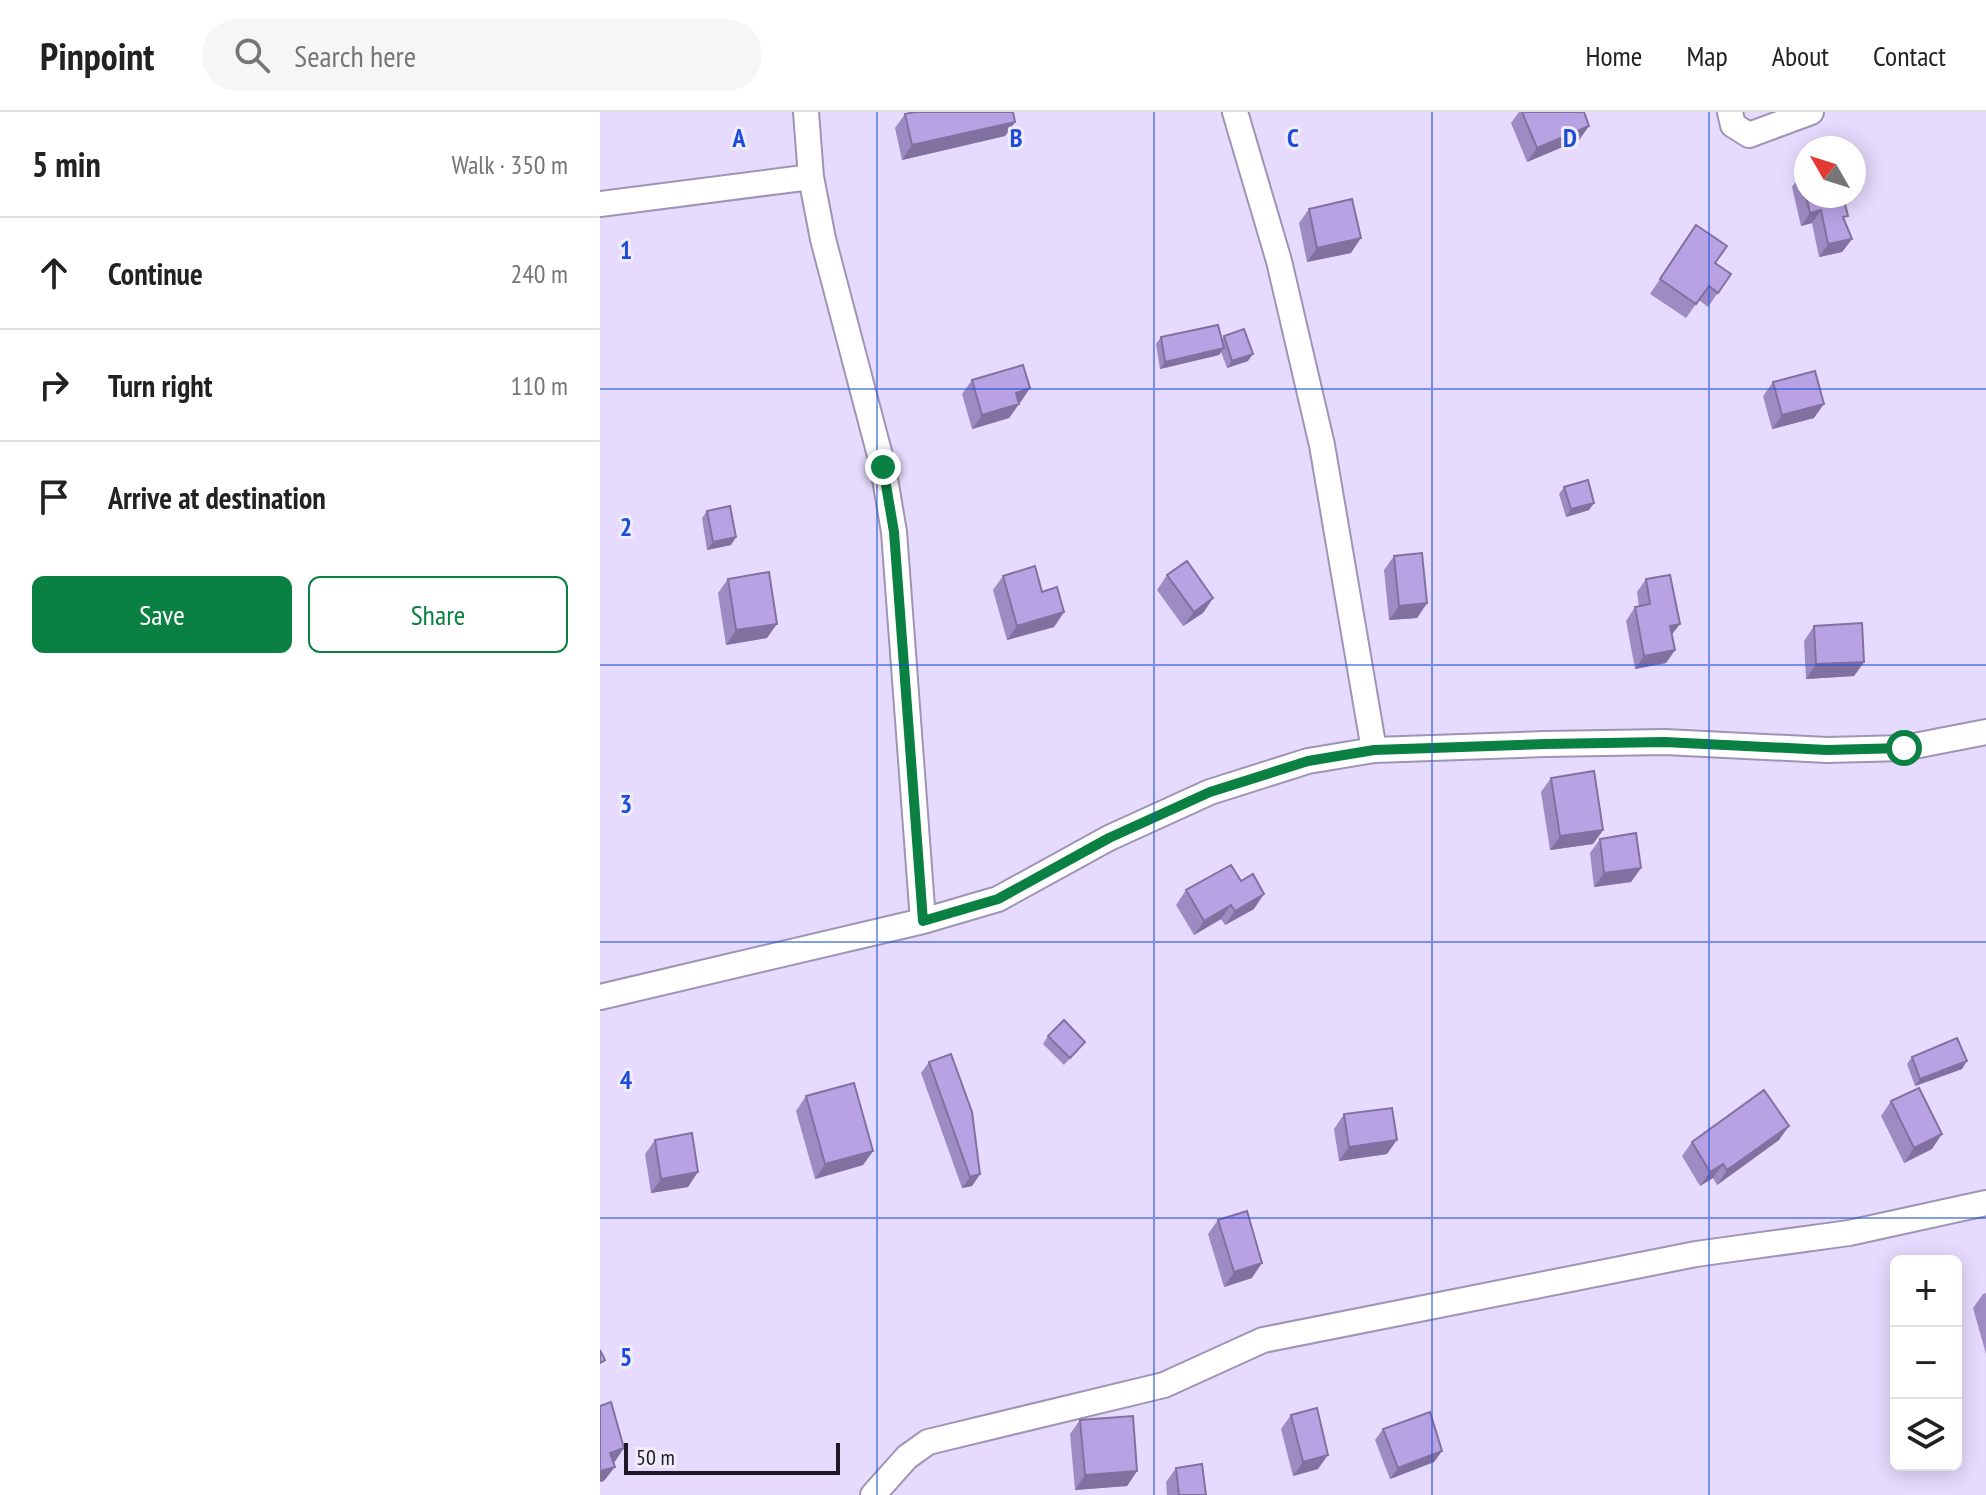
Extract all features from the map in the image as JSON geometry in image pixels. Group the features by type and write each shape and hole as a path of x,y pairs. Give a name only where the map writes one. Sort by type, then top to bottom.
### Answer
{"street":[{"path":"806,112 811,177 823,239 883,467 894,532 923,921"},
{"path":"1235,112 1279,261 1322,445 1374,750"},
{"path":"1730,112 1733,125 1749,135 1811,112"},
{"path":"600,204 705,194 811,177"},
{"path":"600,997 923,921 998,899 1109,838 1210,792 1308,761 1374,750 1665,742 1858,750 1904,748 1986,732"},
{"path":"873,1495 907,1457 928,1442 1164,1385 1263,1340 1696,1254 1849,1233 1986,1203"}],"building":[{"path":"1013,112 1015,122 912,145 905,114"},
{"path":"1522,112 1584,112 1589,126 1537,148"},
{"path":"1352,199 1361,238 1317,248 1309,209"},
{"path":"1809,208 1846,208 1848,216 1843,217 1852,239 1828,244 1821,210 1810,213"},
{"path":"1696,225 1727,246 1715,263 1731,274 1718,293 1709,286 1696,304 1660,279"},
{"path":"1218,325 1224,348 1165,362 1161,337"},
{"path":"1244,329 1253,354 1232,361 1224,336"},
{"path":"1023,365 1030,388 1016,393 1019,404 982,415 972,380"},
{"path":"1815,371 1824,404 1782,415 1773,382"},
{"path":"1588,480 1594,503 1571,509 1564,487"},
{"path":"730,506 736,537 713,542 707,511"},
{"path":"1422,553 1427,603 1399,606 1394,556"},
{"path":"1187,561 1213,598 1194,612 1167,575"},
{"path":"1035,566 1042,592 1057,587 1064,612 1017,626 1003,576"},
{"path":"769,572 777,624 736,630 728,579"},
{"path":"1670,575 1680,624 1670,626 1675,650 1644,656 1635,607 1650,604 1646,579"},
{"path":"1862,623 1864,662 1816,664 1814,626"},
{"path":"1594,771 1603,830 1560,836 1551,778"},
{"path":"1636,833 1641,868 1604,873 1600,839"},
{"path":"1231,865 1241,881 1253,874 1264,894 1235,911 1231,905 1204,921 1186,890"},
{"path":"1064,1020 1085,1042 1070,1058 1048,1036"},
{"path":"1957,1038 1967,1061 1920,1079 1912,1057"},
{"path":"951,1054 972,1112 980,1174 970,1177 929,1062"},
{"path":"854,1083 873,1151 825,1164 806,1096"},
{"path":"1919,1088 1942,1134 1914,1148 1891,1101"},
{"path":"1764,1090 1789,1126 1727,1170 1723,1164 1710,1172 1692,1142"},
{"path":"1392,1108 1397,1140 1349,1147 1344,1114"},
{"path":"692,1133 698,1172 661,1179 655,1140"},
{"path":"1247,1211 1262,1263 1234,1272 1218,1220"},
{"path":"611,1402 624,1448 610,1453 615,1467 600,1471 600,1406"},
{"path":"1317,1408 1328,1455 1303,1462 1291,1415"},
{"path":"1430,1412 1442,1451 1398,1468 1383,1429"},
{"path":"1133,1416 1137,1471 1085,1475 1080,1420"},
{"path":"1202,1464 1206,1495 1179,1495 1176,1468"}],"route":[{"path":"883,467 894,532 923,921 998,899 1109,838 1210,792 1308,761 1374,750 1545,744 1665,742 1827,750 1904,748"}]}
